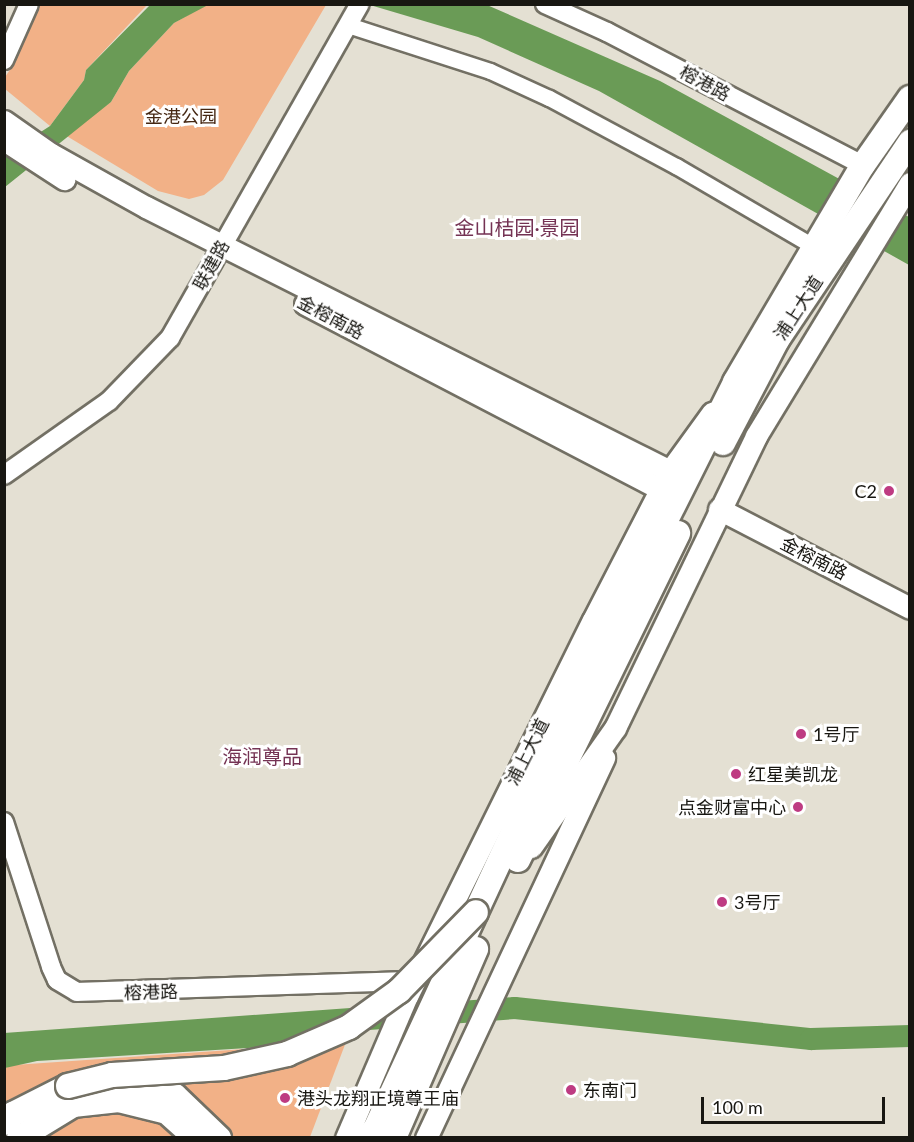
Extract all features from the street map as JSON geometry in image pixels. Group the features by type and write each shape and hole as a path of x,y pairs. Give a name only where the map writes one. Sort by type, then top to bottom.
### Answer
{"main road":[{"name":"浦上大道","path":"346,1137 411,989 665,480 735,382 813,246 863,165 909,98"},
{"path":"4,121 75,168 219,251"},
{"name":"金榕南路","path":"4,140 82,189 219,251 665,480"},
{"name":"浦上大道","path":"699,472 777,340 909,142"},
{"path":"426,1137 466,1047 593,787 615,728 718,509 756,436 909,183"},
{"name":"浦上大道","path":"699,472 735,382"},
{"path":"377,1136 476,912 555,742 699,472"},
{"path":"377,1136 458,991 699,472"},
{"name":"金榕南路","path":"718,509 909,608"},
{"path":"517,862 540,838 615,728"},
{"path":"4,1123 13,1114 68,1086 112,1075 224,1068 287,1054 349,1027 399,991 476,912"},
{"path":"68,1086 121,1081 175,1096 219,1137"},
{"path":"19,1137 72,1106 120,1100 167,1112 196,1137"}],"street":[{"path":"4,60 29,4"},
{"name":"联建路","path":"4,475 64,436 139,374 176,328 360,4"},
{"name":"榕港路","path":"545,4 607,32 863,165"},
{"path":"348,26 490,71 549,98 676,166 813,246"},
{"name":"榕港路","path":"4,822 51,967 57,980 71,989 99,994 411,989"}],"green space":[{"name":"金港公园","path":"208,4 326,5 223,180 204,195 189,199 158,191 65,135 111,102 129,71 174,23"},
{"path":"37,5 147,5 86,70 84,80 50,126 5,89 5,77 16,61 12,55"},
{"path":"346,1042 310,1137 5,1138 5,1068 14,1065"}],"shaded area":[{"path":"150,5 208,5 174,23 129,71 111,102 5,187 5,155 50,126 84,80 86,70"},
{"path":"370,5 487,5 660,81 909,217 909,265 599,91 478,37"},
{"path":"364,1007 346,1042 37,1061 5,1068 4,1033"}],"waterway":[{"path":"355,1020 515,1008 811,1039 910,1036"}],"place":[{"name":"C2","path":"889,491"},
{"name":"1号厅","path":"801,734"},
{"name":"红星美凯龙","path":"736,774"},
{"name":"点金财富中心","path":"798,807"},
{"name":"3号厅","path":"722,902"},
{"name":"东南门","path":"571,1090"},
{"name":"港头龙翔正境尊王庙","path":"285,1098"}],"district":[{"name":"金山桔园·景园","path":"517,227"},
{"name":"海润尊品","path":"262,756"}]}
